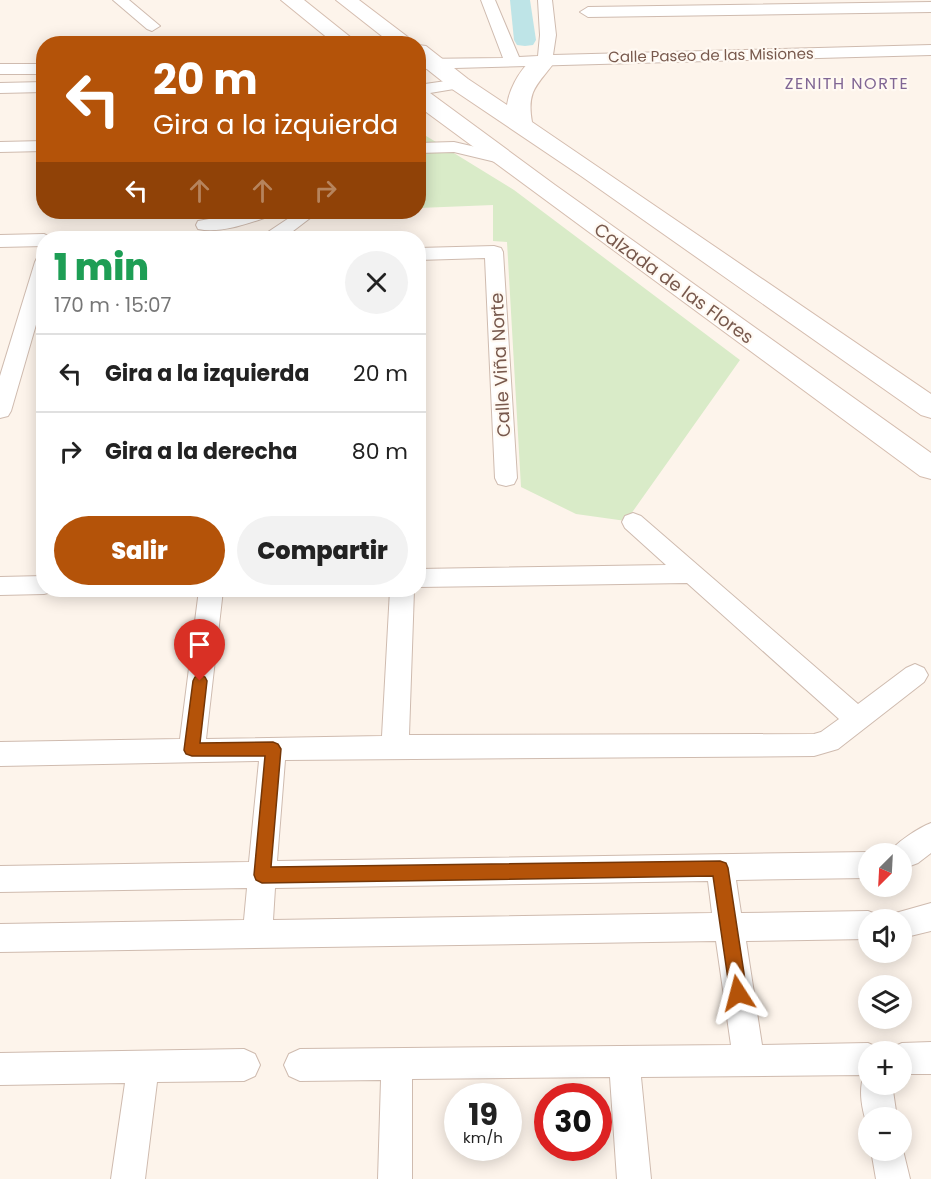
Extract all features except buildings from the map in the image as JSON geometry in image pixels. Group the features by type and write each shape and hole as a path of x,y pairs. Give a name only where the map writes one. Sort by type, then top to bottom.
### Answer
{"street":[{"path":"120,0 152,26"},
{"path":"291,0 339,36"},
{"path":"346,0 396,36"},
{"path":"488,0 513,62"},
{"path":"521,124 519,96 531,74 545,60 548,34 545,0"},
{"path":"588,12 635,6 877,4 931,7"},
{"name":"Calle Paseo de las Misiones","path":"437,68 545,60 931,50"},
{"path":"426,81 437,68 590,171 931,408"},
{"path":"0,69 36,69"},
{"path":"0,87 36,87"},
{"name":"Calzada de las Flores","path":"426,101 931,468"},
{"path":"0,147 36,146"},
{"path":"426,147 469,149 504,159"},
{"path":"546,190 590,171"},
{"path":"202,230 241,219"},
{"path":"283,231 299,219"},
{"path":"0,241 36,240"},
{"name":"Calle Viña Norte","path":"426,254 494,252 506,478"},
{"path":"0,411 36,289"},
{"path":"633,522 689,574 858,720"},
{"path":"426,578 689,574"},
{"path":"0,586 36,585"},
{"path":"192,750 210,597"},
{"path":"395,747 402,597"},
{"path":"0,754 395,747 814,745 829,741 915,675"},
{"path":"257,934 273,749"},
{"path":"912,851 931,836"},
{"path":"0,879 858,865"},
{"path":"720,868 749,1059"},
{"path":"912,922 931,917"},
{"path":"0,938 858,925"},
{"path":"912,1059 931,1058"},
{"path":"300,1065 858,1059"},
{"path":"624,1061 634,1179"},
{"path":"395,1179 397,1064"},
{"path":"0,1069 244,1065"},
{"path":"128,1179 143,1067"},
{"path":"889,1161 892,1179"}],"green space":[{"path":"426,136 514,190 740,360 626,521 576,514 521,487 507,242 493,241 493,205 426,208"}],"waterway":[{"path":"520,0 525,40"}],"district":[{"name":"ZENITH NORTE","path":"847,83"}],"route":[{"path":"200,681 192,750 273,749 262,875 720,868 738,993"}]}
